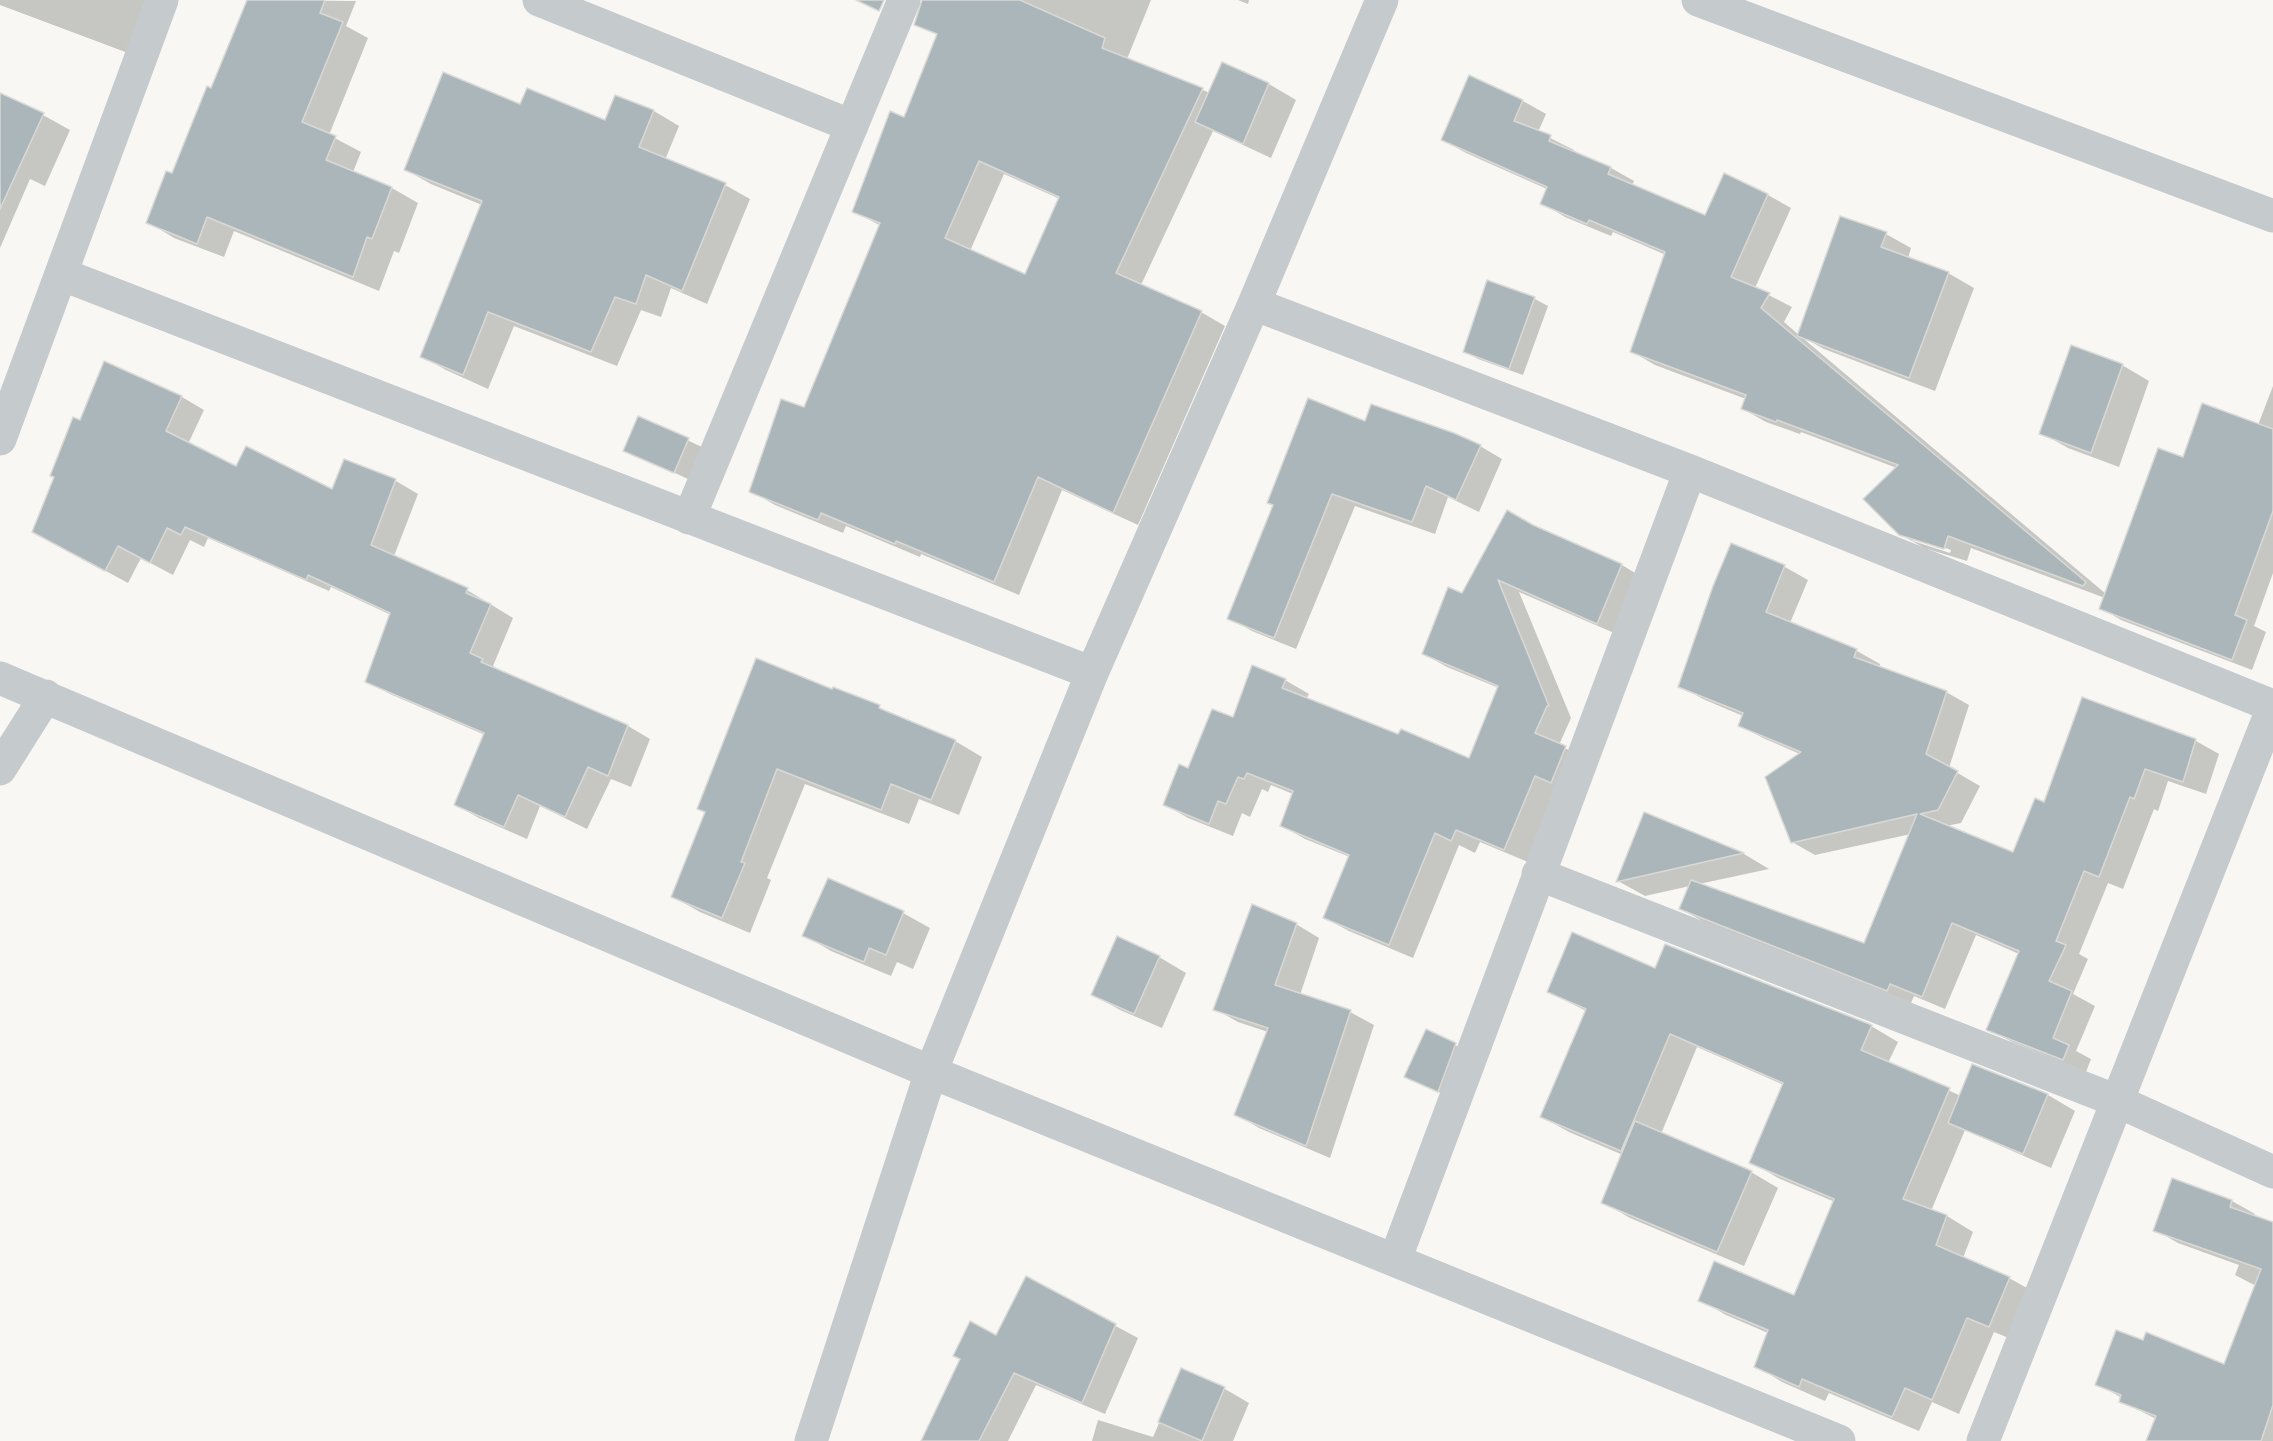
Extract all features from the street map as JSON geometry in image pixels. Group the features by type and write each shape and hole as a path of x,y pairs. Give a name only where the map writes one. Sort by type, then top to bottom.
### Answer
{"street":[{"path":"0,439 162,0"},
{"path":"539,0 852,126"},
{"path":"689,518 904,0"},
{"path":"811,1441 931,1072 1092,673 1254,304 1382,0"},
{"path":"1698,0 2273,216"},
{"path":"61,274 1092,673"},
{"path":"1254,304 1690,471 2273,707 1983,1441"},
{"path":"1395,1260 1690,471"},
{"path":"0,678 931,1072 1839,1441"},
{"path":"0,769 46,696"},
{"path":"1538,874 2117,1101 2273,1172"}],"building":[{"path":"247,0 325,0 320,13 343,22 302,122 336,136 326,160 392,187 372,239 367,237 353,277 207,217 197,244 146,223 166,171 172,173 207,86 211,88"},
{"path":"856,0 884,0 879,11"},
{"path":"922,0 1020,0 1105,38 1102,48 1203,88 1116,273 1202,311 1113,513 1038,477 994,582 821,513 818,520 749,492 781,399 804,407 880,223 852,212 890,111 904,117 937,34 914,25","holes":["979,161 1059,197 1025,274 945,238"]},
{"path":"1222,62 1269,83 1243,144 1195,122"},
{"path":"443,72 520,104 527,88 605,120 615,95 654,110 639,147 726,183 682,291 646,275 636,304 615,297 591,352 488,312 463,375 420,357 482,201 404,170"},
{"path":"1469,75 1523,100 1514,121 1551,135 1549,141 1611,167 1608,174 1705,215 1724,173 1768,194 1731,277 1770,293 1761,308 2086,582 2083,586 1948,536 1944,549 1899,535 1863,499 1898,465 1741,409 1746,395 1630,352 1665,252 1589,220 1587,224 1540,204 1547,187 1441,140"},
{"path":"0,93 44,113 0,209"},
{"path":"1840,216 1887,232 1881,247 1949,272 1909,378 1797,336"},
{"path":"1487,280 1535,297 1509,369 1463,352"},
{"path":"2071,345 2123,364 2091,453 2039,434"},
{"path":"104,361 182,396 166,431 236,466 246,446 332,489 344,459 396,479 371,545 468,588 466,593 491,604 470,653 483,659 481,662 628,725 608,776 588,767 565,817 518,795 504,827 454,805 484,733 365,682 390,613 308,575 306,580 185,527 181,535 167,528 150,563 118,546 105,571 32,532 54,477 50,476 73,417 80,420"},
{"path":"1308,398 1365,421 1371,404 1454,433 1481,445 1456,500 1426,486 1412,522 1332,494 1274,638 1227,619 1273,505 1267,503"},
{"path":"2202,403 2273,429 2273,511 2235,615 2247,620 2232,660 2099,609 2158,448 2183,457"},
{"path":"638,416 689,438 674,473 623,451"},
{"path":"1507,510 1533,525 1622,564 1597,624 1498,580 1549,706 1535,733 1566,746 1551,783 1535,776 1504,850 1456,830 1451,841 1435,833 1389,945 1323,918 1349,855 1280,826 1293,791 1247,773 1244,779 1238,777 1226,804 1218,801 1209,824 1163,805 1179,764 1188,768 1212,709 1233,717 1252,665 1286,679 1282,688 1398,734 1401,729 1469,758 1498,686 1422,654 1448,587 1462,593"},
{"path":"1731,543 1785,565 1766,612 1857,649 1854,657 1947,691 1926,754 1958,771 1938,810 1920,814 2013,852 2035,798 2044,802 2082,697 2196,739 2183,782 2145,769 2134,799 2130,797 2099,877 2084,871 2056,941 2066,945 2049,981 2072,991 2053,1038 2069,1045 2063,1060 1986,1030 2019,951 1952,923 1922,997 1890,984 1887,991 1679,909 1691,880 1864,943 1917,814 1791,843 1765,777 1801,752 1738,726 1743,713 1678,687 1713,586"},
{"path":"756,658 832,689 833,687 880,705 879,708 956,740 931,800 891,784 881,810 777,769 741,862 745,863 722,918 671,897 705,812 697,809"},
{"path":"1644,812 1744,853 1616,882"},
{"path":"828,878 904,911 886,955 869,948 864,962 802,936"},
{"path":"1252,904 1297,923 1275,985 1351,1010 1306,1146 1234,1115 1268,1028 1213,1010"},
{"path":"1572,932 1655,968 1665,944 1872,1025 1861,1050 1950,1088 1903,1199 1947,1215 1936,1245 2010,1277 1989,1327 1967,1318 1932,1400 1905,1388 1892,1417 1802,1379 1799,1387 1754,1367 1768,1330 1698,1301 1714,1261 1794,1295 1834,1199 1749,1163 1783,1083 1670,1034 1621,1151 1540,1117 1586,1009 1547,992"},
{"path":"1117,936 1160,956 1134,1014 1091,995"},
{"path":"1426,1029 1456,1043 1438,1092 1404,1077"},
{"path":"1972,1064 2048,1094 2023,1154 1948,1123"},
{"path":"1635,1121 1752,1171 1717,1252 1601,1203"},
{"path":"2172,1178 2232,1200 2230,1207 2273,1222 2273,1405 2261,1441 2146,1441 2156,1416 2119,1402 2121,1395 2095,1385 2116,1330 2143,1340 2146,1332 2224,1364 2261,1269 2153,1231"},
{"path":"1026,1276 1116,1324 1082,1403 1014,1373 979,1441 921,1441 960,1359 953,1356 970,1321 996,1335"},
{"path":"1181,1368 1225,1387 1202,1441 1158,1422"}]}
